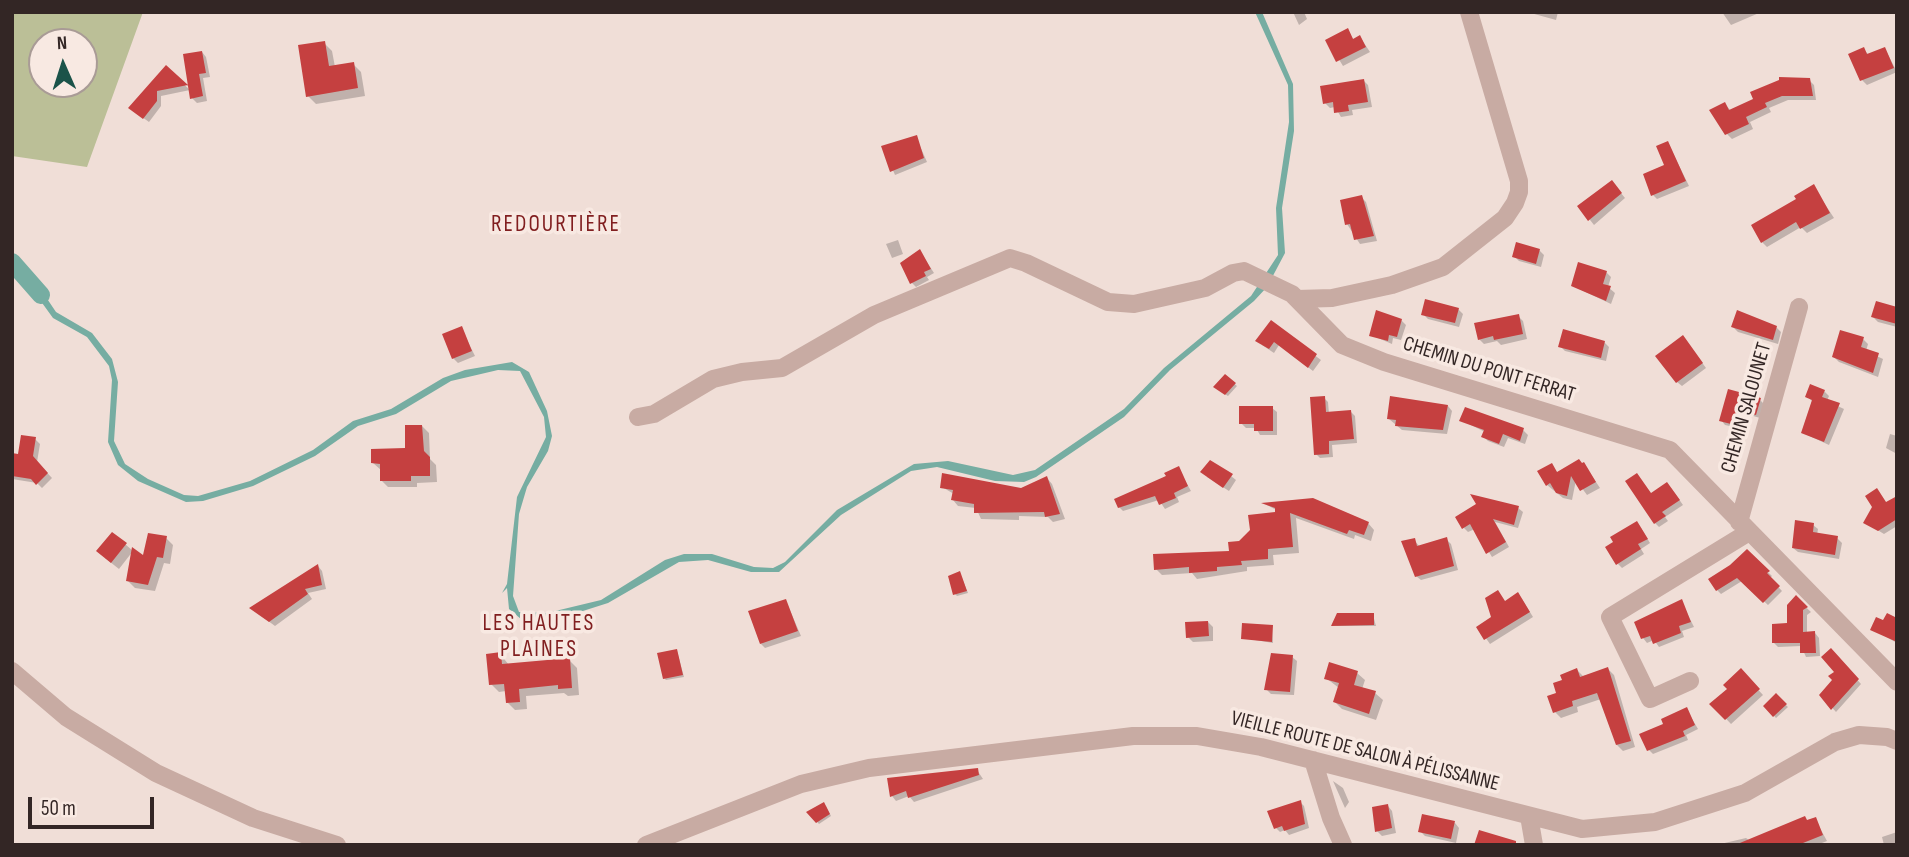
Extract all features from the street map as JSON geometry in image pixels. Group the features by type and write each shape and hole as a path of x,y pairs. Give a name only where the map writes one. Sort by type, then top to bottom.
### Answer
{"street":[{"path":"1297,299 1332,298 1392,285 1443,267 1505,218 1515,203 1519,192 1518,181 1469,12"},
{"name":"CHEMIN DU PONT FERRAT","path":"638,417 654,414 713,379 742,372 782,368 874,315 1010,258 1108,302 1134,304 1205,288 1234,273 1244,271 1266,280 1297,299 1342,345 1670,450 1897,682"},
{"name":"CHEMIN SALOUNET","path":"1744,527 1799,307"},
{"path":"1690,681 1650,699 1610,617 1744,527"},
{"path":"12,671 66,717 156,774 253,818 337,845"},
{"name":"VIEILLE ROUTE DE SALON À PÉLISSANNE","path":"646,845 802,784 869,768 1133,736 1198,736 1261,747 1582,829 1655,822 1745,793 1835,742 1859,735 1888,737 1897,741"},
{"path":"1313,760 1331,818 1343,845"},
{"path":"1529,816 1534,845"}],"green space":[{"path":"12,12 143,12 87,167 12,156"}],"water":[{"path":"1255,12 1262,12 1293,84 1294,131 1282,208 1285,253 1267,287 1254,301 1170,370 1124,417 1036,477 1024,482 995,481 937,467 911,471 841,515 779,572 751,572 708,560 679,562 608,603 564,617 521,619 509,609 507,588 502,593 507,584 517,497 546,437 544,417 520,371 498,370 451,381 396,414 358,426 315,456 253,486 203,501 186,502 138,481 118,465 108,442 112,380 109,366 87,337 53,318 16,267 29,272 56,312 92,333 112,359 118,382 114,441 125,464 148,479 184,495 198,496 250,481 313,450 353,421 391,409 443,378 465,370 512,362 529,372 547,411 552,436 548,451 527,487 519,514 513,596 519,612 547,613 601,600 665,560 684,554 712,554 754,567 773,568 785,562 837,510 914,464 948,461 1013,475 1035,470 1124,409 1164,368 1251,296 1278,255 1276,208 1289,122 1288,85"}],"building":[{"path":"1348,28 1353,39 1360,35 1366,47 1336,62 1325,40"},
{"path":"325,41 329,66 354,62 358,88 306,97 298,45"},
{"path":"1864,47 1867,54 1885,47 1894,68 1860,81 1848,54"},
{"path":"202,51 206,73 199,74 203,96 190,99 183,54"},
{"path":"166,65 188,85 157,91 157,101 143,119 128,108"},
{"path":"1779,77 1810,78 1813,96 1782,96 1765,103 1767,107 1746,117 1749,124 1725,135 1709,110 1725,102 1729,110 1753,99 1750,92 1779,80"},
{"path":"1364,79 1368,102 1348,105 1349,111 1334,113 1333,102 1323,104 1320,86"},
{"path":"917,135 924,158 890,172 881,146"},
{"path":"1668,141 1686,181 1651,196 1643,174 1664,165 1656,146"},
{"path":"1612,180 1622,193 1588,221 1577,206"},
{"path":"1814,184 1830,213 1800,229 1796,222 1761,243 1751,225 1796,199 1794,196"},
{"path":"1362,195 1374,236 1354,240 1350,224 1345,225 1340,200"},
{"path":"1516,242 1540,249 1536,264 1512,257"},
{"path":"920,249 931,269 924,272 926,276 910,284 900,263"},
{"path":"1578,262 1607,271 1603,284 1611,286 1606,301 1571,286"},
{"path":"1425,299 1459,308 1455,323 1421,315"},
{"path":"1876,301 1897,307 1897,324 1871,317"},
{"path":"1376,310 1402,319 1397,337 1389,335 1388,341 1369,336"},
{"path":"1737,310 1777,326 1773,340 1731,327"},
{"path":"1519,314 1523,334 1494,340 1493,336 1478,340 1474,323"},
{"path":"1271,320 1317,354 1308,368 1274,342 1269,349 1255,341"},
{"path":"462,326 472,351 452,359 442,334"},
{"path":"1563,329 1605,341 1601,358 1558,347"},
{"path":"1840,330 1864,337 1861,347 1879,353 1873,373 1832,357"},
{"path":"1683,335 1703,363 1676,383 1655,356"},
{"path":"1225,374 1236,383 1225,395 1213,387"},
{"path":"1810,384 1825,390 1822,397 1840,403 1824,442 1801,433 1812,400 1805,397"},
{"path":"1728,389 1761,398 1756,415 1739,410 1735,425 1719,421"},
{"path":"1325,396 1326,412 1351,410 1354,439 1329,441 1329,454 1314,455 1310,397"},
{"path":"1390,396 1448,405 1443,430 1395,426 1396,420 1387,419"},
{"path":"1239,406 1273,406 1273,431 1254,431 1254,424 1239,424"},
{"path":"1465,407 1524,428 1520,441 1503,434 1499,444 1481,437 1484,430 1459,421"},
{"path":"405,425 422,425 424,451 430,457 430,476 411,476 411,481 380,481 380,464 371,463 371,449 405,448"},
{"path":"21,435 36,437 33,456 48,473 36,485 31,479 12,476 12,453 18,454"},
{"path":"1579,459 1584,462 1596,482 1580,491 1571,476 1567,496 1556,493 1550,483 1546,486 1537,471 1552,463 1557,472"},
{"path":"1210,460 1233,474 1223,488 1200,472"},
{"path":"1179,466 1188,486 1174,493 1176,498 1159,505 1155,496 1118,508 1114,499 1166,476 1164,473"},
{"path":"942,473 1021,488 1047,476 1060,514 1045,517 1044,512 974,513 974,504 951,500 953,490 940,488"},
{"path":"1637,473 1651,493 1667,482 1680,500 1662,512 1666,516 1654,524 1625,481"},
{"path":"1877,488 1886,502 1897,496 1897,519 1878,531 1863,523 1872,507 1865,496"},
{"path":"1470,494 1519,506 1514,525 1493,519 1506,542 1486,554 1470,524 1462,529 1455,517 1476,504"},
{"path":"1313,498 1369,522 1364,535 1349,530 1347,534 1290,513 1293,547 1268,549 1268,559 1241,561 1242,565 1217,567 1217,571 1189,573 1189,567 1154,570 1153,554 1229,551 1228,542 1239,541 1250,530 1248,515 1275,512 1275,508 1261,503"},
{"path":"1795,520 1814,523 1813,532 1838,536 1835,555 1792,548"},
{"path":"1637,521 1648,539 1638,544 1641,549 1616,565 1605,547 1613,542 1610,537"},
{"path":"112,532 127,543 111,563 96,551"},
{"path":"148,533 167,536 163,558 157,557 148,585 126,581 132,547 143,555"},
{"path":"1447,537 1454,566 1415,577 1401,541 1415,538 1417,546"},
{"path":"1747,549 1770,571 1767,573 1780,586 1763,603 1737,578 1716,591 1708,579 1730,565"},
{"path":"318,564 322,585 305,589 308,594 269,622 249,608"},
{"path":"960,571 967,591 953,595 948,576"},
{"path":"1498,590 1505,601 1518,592 1530,612 1484,640 1476,627 1491,617 1485,598"},
{"path":"1796,595 1808,607 1803,610 1803,632 1815,631 1816,653 1800,653 1800,643 1772,643 1772,624 1787,623 1787,605"},
{"path":"786,599 798,631 760,644 748,611"},
{"path":"1682,599 1691,622 1679,626 1681,633 1653,644 1650,636 1641,639 1634,622"},
{"path":"1337,613 1374,613 1374,625 1331,626"},
{"path":"1887,613 1897,618 1897,642 1870,630 1876,617 1883,620"},
{"path":"1208,621 1209,636 1186,638 1185,622"},
{"path":"1242,623 1273,625 1272,642 1241,639"},
{"path":"1831,648 1859,679 1831,710 1819,695 1832,680 1828,676 1834,672 1821,657"},
{"path":"677,649 683,675 663,679 657,653"},
{"path":"501,652 502,664 570,658 572,688 558,689 558,685 519,689 520,702 506,703 504,684 489,685 486,654"},
{"path":"1271,653 1293,655 1290,692 1264,690"},
{"path":"1329,662 1358,671 1354,685 1376,691 1369,714 1333,702 1339,683 1324,679"},
{"path":"1608,667 1631,741 1616,745 1597,693 1572,701 1573,706 1553,713 1547,696 1556,693 1553,683 1562,680 1560,675 1577,668 1580,677"},
{"path":"1741,668 1760,689 1725,720 1709,704 1727,689 1723,685"},
{"path":"1776,693 1787,704 1773,717 1763,706"},
{"path":"1687,707 1695,725 1683,731 1685,736 1647,751 1639,734 1663,724 1661,719"},
{"path":"978,768 979,775 908,798 906,791 890,797 887,778"},
{"path":"1301,800 1305,824 1284,831 1282,826 1274,829 1267,811"},
{"path":"824,802 830,814 816,823 806,812"},
{"path":"1388,804 1392,828 1375,832 1372,807"},
{"path":"1422,814 1455,821 1451,839 1418,832"},
{"path":"1805,816 1807,820 1816,817 1823,835 1798,845 1735,845"},
{"path":"1479,830 1516,841 1516,845 1474,845"}],"waterway":[{"path":"12,262 41,295"}],"district":[{"name":"REDOURTIÈRE","path":"556,225"},
{"name":"LES HAUTES PLAINES","path":"539,637"}]}
